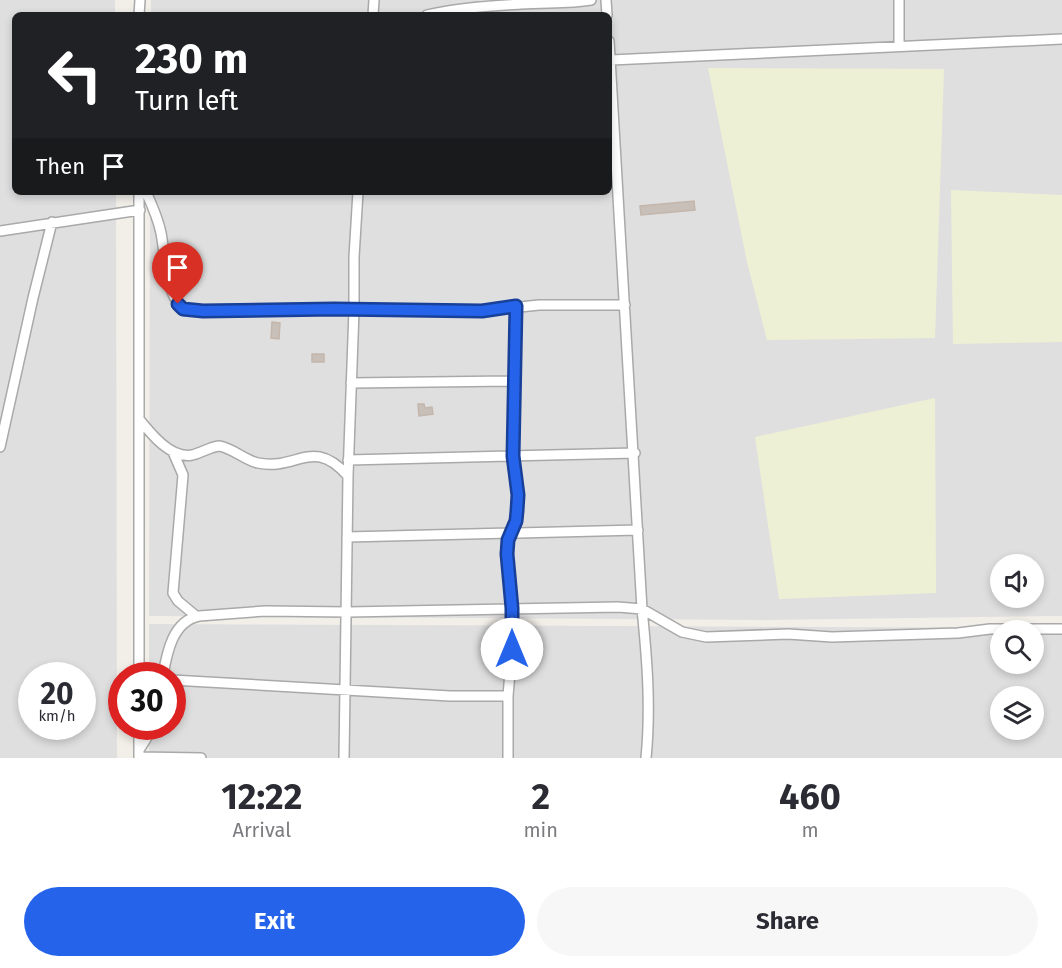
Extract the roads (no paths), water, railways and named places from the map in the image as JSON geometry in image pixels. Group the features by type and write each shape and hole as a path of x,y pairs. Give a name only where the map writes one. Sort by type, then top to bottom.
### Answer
{"street":[{"path":"444,12 522,3 569,3 591,0"},
{"path":"899,0 899,46"},
{"path":"612,60 1062,39"},
{"path":"612,149 625,305 648,678 646,758"},
{"path":"140,195 140,662"},
{"path":"147,195 161,232 172,292 183,309 203,311 354,309 482,311 516,306 625,305"},
{"path":"344,758 348,612 348,460 358,195"},
{"path":"0,231 140,210"},
{"path":"0,447 52,222"},
{"path":"508,758 512,608 507,554 508,540 516,521 518,495 513,456 516,306"},
{"path":"351,383 516,381"},
{"path":"139,419 173,452 183,475 173,593 178,602 196,616"},
{"path":"173,452 187,455 223,446 252,461 264,463 320,456 335,462 348,476"},
{"path":"348,460 635,453"},
{"path":"347,537 639,530"},
{"path":"166,662 171,642 190,618 265,611 348,612 618,606 642,609 682,632 706,637 788,634 832,637 958,633 990,629 1062,629"},
{"path":"186,681 450,696 508,696"},
{"path":"147,740 139,755 201,758"}]}
